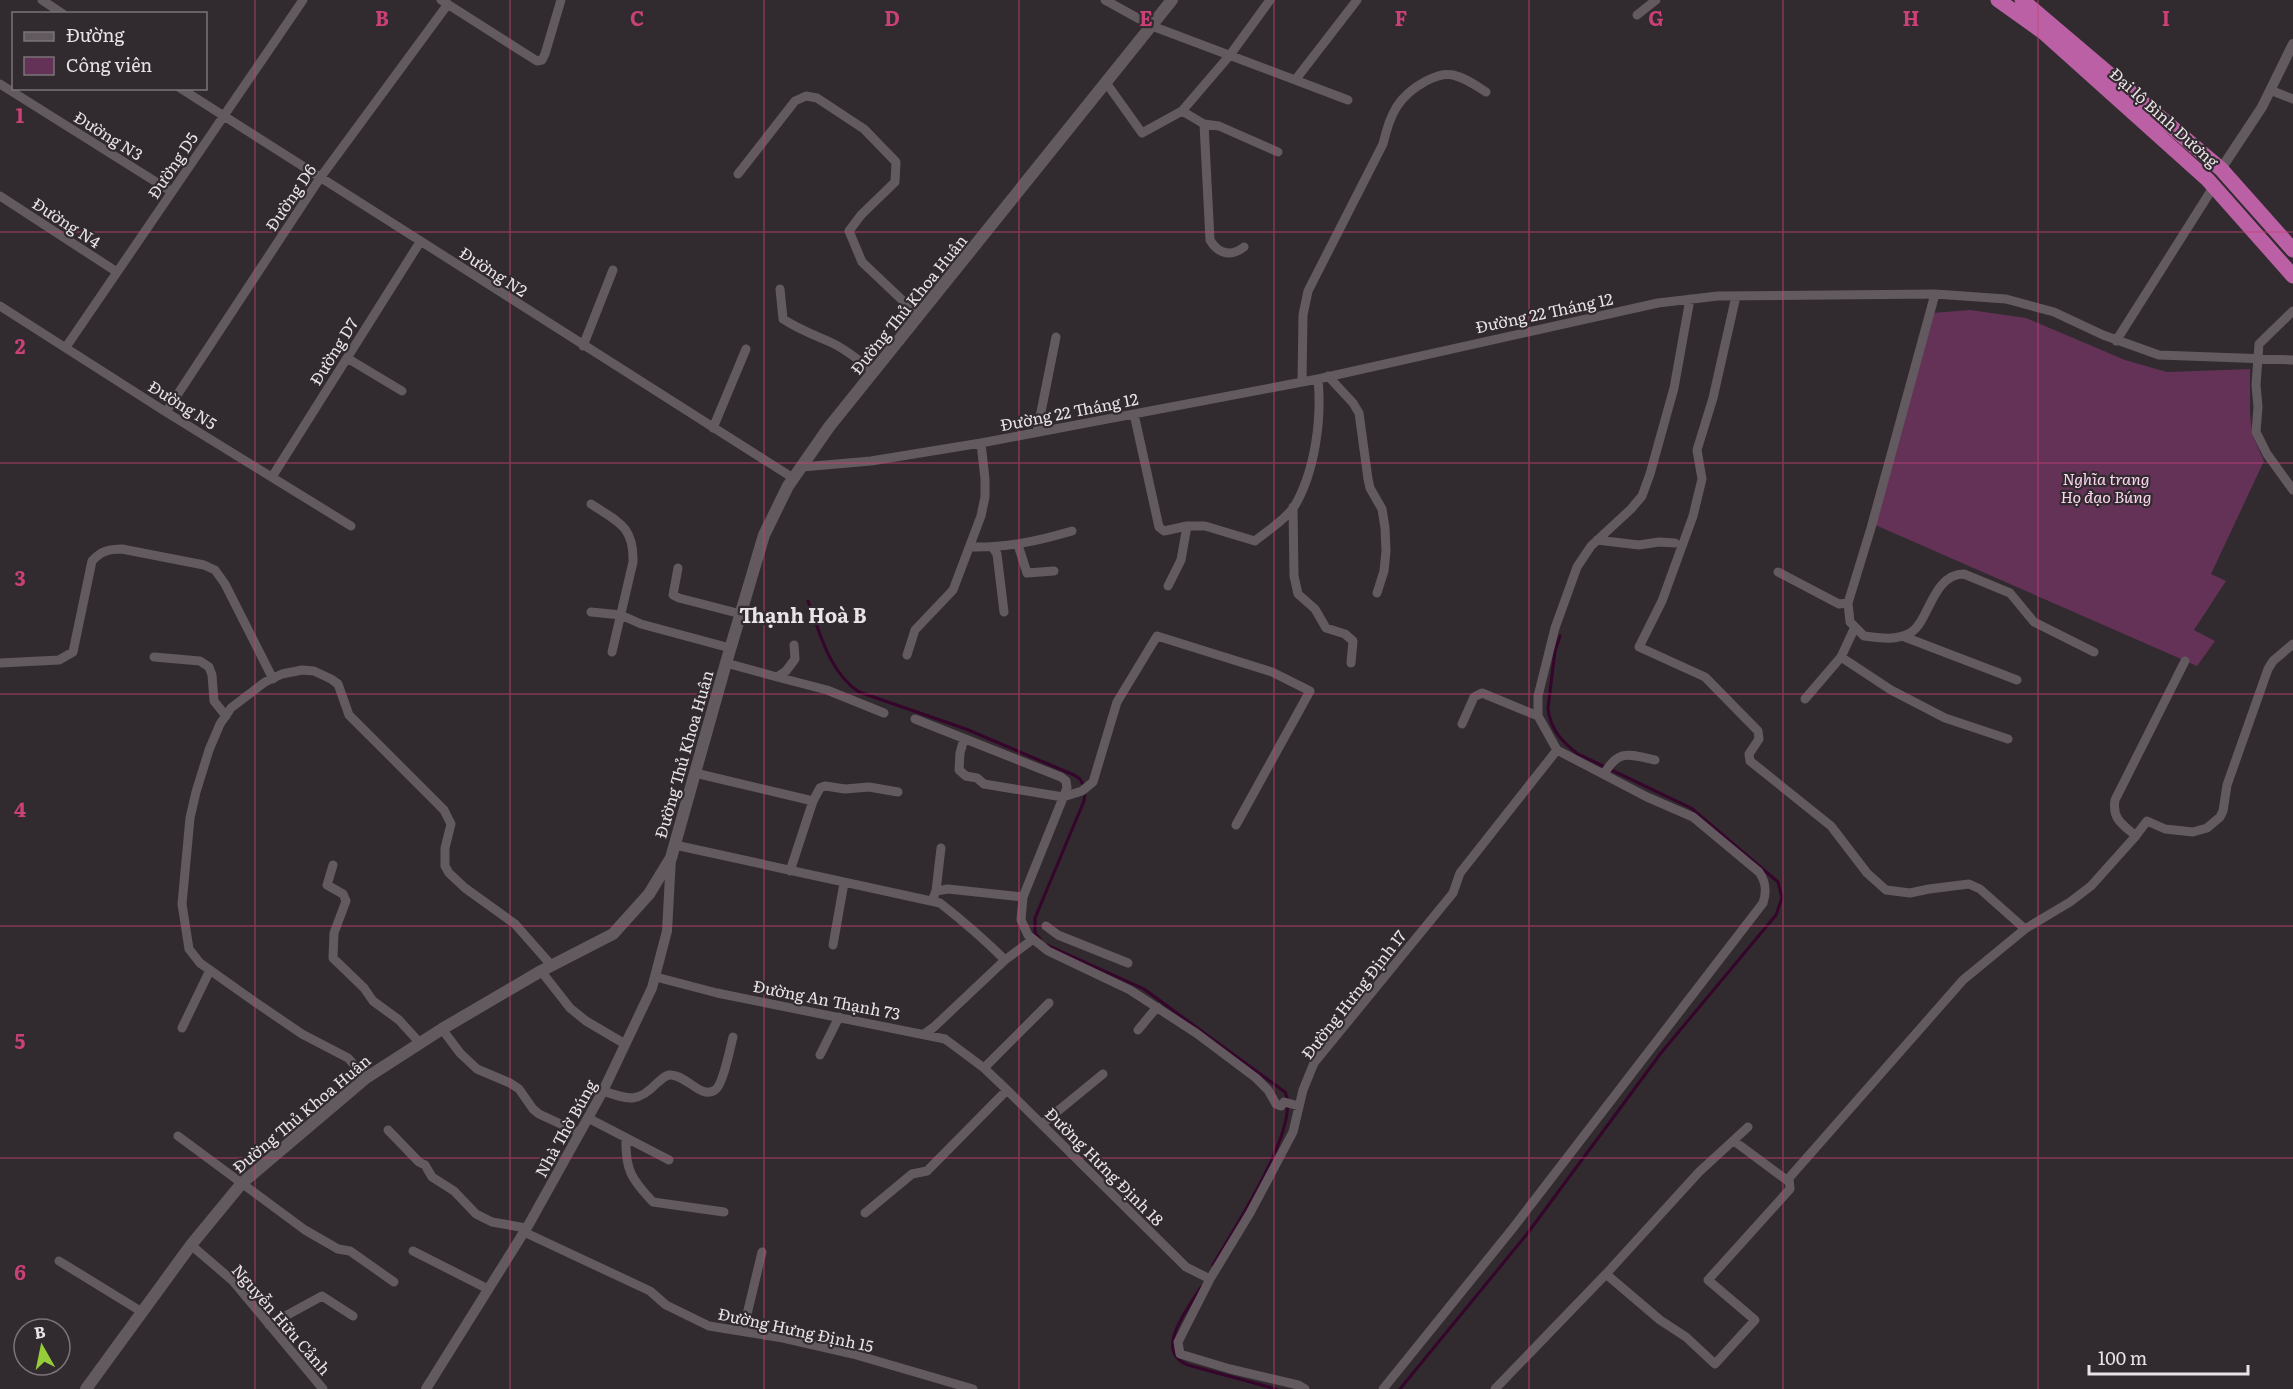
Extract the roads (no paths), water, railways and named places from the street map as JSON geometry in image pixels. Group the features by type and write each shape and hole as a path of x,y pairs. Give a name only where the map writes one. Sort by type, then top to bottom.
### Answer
{"highway":[{"name":"Đại lộ Bình Dương","path":"1998,0 2043,32 2214,186 2293,276"},
{"name":"Đại lộ Bình Dương","path":"2029,2 2221,169 2293,250"}],"main road":[{"name":"Đường Thủ Khoa Huân","path":"86,1389 191,1245 242,1183 366,1078 419,1042 613,934 649,894 671,858 764,535 793,478 829,427 1107,84 1172,0"}],"street":[{"path":"42,0 60,12"},
{"name":"Đường D5","path":"66,347 303,0"},
{"path":"444,2 526,56 540,61 545,54 561,0"},
{"path":"1105,0 1152,26 1348,100"},
{"path":"1107,84 1142,133 1182,111 1230,55 1270,0"},
{"path":"1296,79 1357,0"},
{"path":"1637,15 1656,0"},
{"name":"Đường D6","path":"166,412 320,178 444,2"},
{"path":"2221,169 2262,107 2293,44"},
{"path":"1302,382 1303,315 1308,291 1383,144 1395,108 1406,94 1442,75 1451,75 1469,81 1486,93"},
{"name":"Đường N3","path":"0,84 172,192"},
{"name":"Đường N2","path":"183,90 793,478"},
{"path":"2270,90 2293,99"},
{"path":"738,174 795,100 806,96 817,98 864,129 896,162 895,182 861,215 849,231 862,262 919,316"},
{"path":"1182,111 1204,124 1219,126 1278,152"},
{"path":"1204,124 1210,240 1217,249 1228,254 1244,247"},
{"path":"2116,340 2214,186"},
{"name":"Đường N4","path":"0,196 117,272"},
{"name":"Đường D7","path":"272,477 420,242"},
{"path":"583,346 613,270"},
{"path":"780,289 783,319 801,331 831,343 854,356 874,372"},
{"path":"1935,294 1871,528 1848,603 1850,622 1864,636 1894,639 1912,632 1944,582 1957,574 1964,574 2010,593 2034,622 2094,652"},
{"name":"Đường 22 Tháng 12","path":"802,467 871,461 981,443 1323,378 1658,303 1736,296 1935,294 2006,299 2055,312 2116,340 2159,355 2293,360"},
{"path":"1736,296 1713,398 1697,450 1701,479 1693,516 1662,601 1639,647 1708,680 1758,731 1759,739 1749,754 1750,761 1832,826 1867,873 1886,890 1910,893 1969,885 1980,889 2025,929"},
{"path":"1383,1389 1513,1228 1763,903 1766,886 1759,872 1694,817 1647,797 1607,769 1557,750 1538,716 1538,696 1560,610 1577,567 1597,540 1642,496 1674,388 1690,300"},
{"name":"Đường N5","path":"0,306 351,526"},
{"path":"2293,311 2259,344 2256,386 2258,407 2256,432 2267,454 2293,490"},
{"path":"1036,432 1056,337"},
{"path":"713,428 746,349"},
{"path":"347,358 402,391"},
{"path":"1134,414 1160,527 1164,531 1187,525 1206,526 1255,541 1293,507 1312,464 1323,378"},
{"path":"1323,378 1353,404 1359,413 1370,488 1382,509 1386,550 1384,571 1377,593"},
{"path":"907,656 915,630 953,590 981,516 985,497 981,443"},
{"path":"591,504 617,521 628,532 632,541 633,562 612,652"},
{"path":"1293,507 1294,576 1298,594 1315,609 1326,628 1345,634 1353,641 1351,663"},
{"path":"1168,586 1181,560 1187,525"},
{"path":"970,547 993,548 1018,545 1072,531"},
{"path":"1597,540 1639,545 1659,542 1675,543"},
{"path":"1018,545 1027,573 1054,571"},
{"path":"993,548 997,554 1004,612"},
{"path":"0,663 59,660 74,652 92,561 109,549 122,549 204,565 215,570 232,594 273,679"},
{"path":"678,568 673,595 741,614"},
{"path":"1778,572 1839,604 1848,603"},
{"path":"591,612 621,615 641,624 730,648"},
{"path":"1805,699 1841,657 1855,627"},
{"path":"964,739 959,770 962,774 977,778 984,784 1063,797 1082,791 1093,782 1117,702 1157,636 1272,672 1310,691 1236,825"},
{"path":"1902,636 2017,680"},
{"path":"1788,1181 1963,980 2025,929 2070,902 2091,886 2147,821 2165,829 2186,832 2193,832 2215,824 2223,811 2227,785 2268,669 2273,661 2293,644"},
{"path":"777,677 786,671 795,659 794,645"},
{"path":"154,657 200,661 209,667 212,675 214,701 226,716"},
{"path":"1841,657 1890,690 1945,718 2008,739"},
{"path":"2136,836 2116,818 2113,810 2115,800 2185,661"},
{"path":"726,663 827,690 884,713"},
{"path":"366,1078 348,1058 302,1034 200,963 189,949 182,904 190,818 209,750 231,708 255,687 282,674 308,671 332,679 338,684 349,715 444,810 451,824 445,848 445,866 449,873 465,888 515,924 547,969 570,1008 586,1021 626,1044"},
{"path":"1462,723 1474,697 1482,693 1538,716"},
{"path":"915,719 1061,777 1066,781 1067,788 1023,897 1021,920 1032,940 1049,951 1130,990 1196,1033 1256,1078 1268,1090 1276,1104 1299,1106"},
{"name":"Đường Hưng Định 17","path":"1305,1389 1298,1385 1230,1369 1180,1354 1178,1341 1210,1279 1250,1213 1293,1132 1303,1090 1314,1063 1453,894 1460,873 1557,750"},
{"path":"1607,769 1614,759 1624,755 1655,760"},
{"path":"695,773 813,801"},
{"path":"790,871 817,791 825,786 845,789 876,787 898,792"},
{"path":"675,845 940,903 975,931 1005,960"},
{"path":"932,901 936,891 941,848"},
{"name":"Nhà Thờ Búng","path":"426,1389 525,1230 588,1119 626,1044 656,977 667,931 671,858"},
{"path":"333,865 327,885 343,894 346,901 334,933 333,958 364,987 374,1001 399,1020 419,1042"},
{"path":"833,945 844,883"},
{"path":"936,891 948,889 1023,897"},
{"path":"1046,926 1056,938 1128,963"},
{"path":"1049,951 1056,938"},
{"path":"924,1034 1005,960 1032,940"},
{"path":"182,1028 210,970"},
{"name":"Đường An Thạnh 73","path":"656,977 717,993 924,1034 945,1040 984,1068"},
{"path":"984,1068 1048,1003"},
{"path":"1138,1030 1157,1008"},
{"path":"820,1055 839,1017"},
{"path":"442,1029 460,1053 477,1069 510,1083 519,1089 532,1109 539,1114 580,1133"},
{"path":"603,1091 636,1099 645,1095 669,1075 680,1077 706,1093 713,1092 720,1086 733,1037"},
{"name":"Đường Hưng Định 18","path":"984,1068 1186,1267 1210,1279"},
{"path":"1042,1124 1103,1074"},
{"path":"865,1213 912,1174 927,1171 1007,1090"},
{"path":"588,1119 669,1160"},
{"path":"1495,1389 1700,1172 1748,1127"},
{"name":"Đường Hưng Định 15","path":"388,1131 419,1162 425,1165 432,1177 454,1191 476,1214 492,1222 525,1230 650,1291 666,1305 709,1326 783,1338 853,1354 973,1389"},
{"path":"178,1136 305,1230 338,1249 350,1251 394,1282"},
{"path":"626,1138 625,1161 632,1176 653,1202 724,1212"},
{"path":"1606,1274 1659,1320 1686,1337 1715,1364 1755,1320 1708,1280 1790,1189 1788,1181 1734,1141"},
{"name":"Nguyễn Hữu Cảnh","path":"191,1245 233,1281 323,1389"},
{"path":"413,1251 488,1289"},
{"path":"742,1331 762,1252"},
{"path":"59,1261 142,1312"},
{"path":"269,1325 322,1296 353,1316"}],"waterway":[{"path":"808,601 833,663 840,674 859,692 966,729 1074,775 1084,786"},
{"path":"1400,1389 1527,1234 1661,1053 1776,915 1782,898 1778,882 1691,808 1578,754 1562,740 1554,729 1548,708 1555,651 1560,636"},
{"path":"1040,939 1035,933 1035,918 1084,801 1085,792"},
{"path":"1047,945 1144,989 1285,1092 1288,1108 1284,1129 1275,1153 1249,1205 1213,1265"},
{"path":"1201,1287 1176,1329 1173,1350 1178,1358 1188,1365 1276,1389"}],"district":[{"name":"Thạnh Hoà B","path":"803,614"}],"park label":[{"name":"Nghĩa trang Họ đạo Búng","path":"2106,487"}]}
